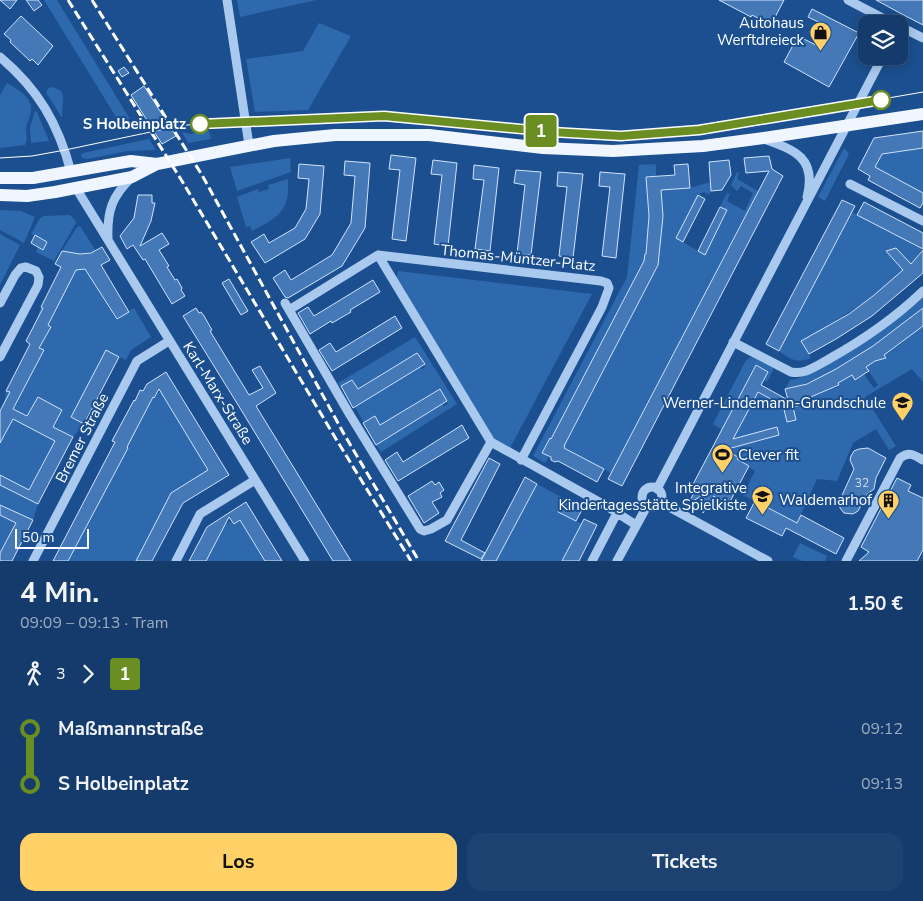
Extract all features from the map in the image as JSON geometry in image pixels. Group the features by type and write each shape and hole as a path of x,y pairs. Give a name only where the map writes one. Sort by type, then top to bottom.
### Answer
{"main road":[{"path":"0,195 27,196 76,188 132,176 157,164 249,145 334,135 401,134 452,136 543,148 613,151 672,148 764,138 923,114"},
{"path":"0,178 33,178 130,161 157,164"},
{"path":"71,172 76,188"}],"street":[{"path":"227,0 249,145"},
{"path":"848,0 874,15"},
{"path":"908,30 923,38"},
{"path":"0,57 26,81 48,112 60,136 71,172"},
{"path":"657,489 879,65"},
{"path":"764,138 796,151 803,159 809,178 805,206"},
{"path":"108,240 108,217 112,203 132,176"},
{"path":"850,184 923,221"},
{"name":"Karl-Marx-Straße","path":"76,188 304,561"},
{"path":"491,442 447,520 431,530 424,531 420,529 287,307 378,255 491,442 608,507 636,525"},
{"name":"Thomas-Müntzer-Platz","path":"378,255 607,283 609,288 602,307 521,460"},
{"path":"0,303 20,270 26,267 36,271 39,278 38,285 0,357"},
{"path":"733,342 791,372 805,372 838,354 877,328 923,291"},
{"name":"Bremer Straße","path":"34,561 137,361 169,341"},
{"path":"846,561 900,458 911,454 923,460"},
{"path":"176,561 200,514 255,480"},
{"path":"650,488 657,489 662,496 660,502 656,507 647,506 642,498 644,491 650,488"},
{"path":"660,502 768,561"},
{"path":"617,561 647,506"},
{"path":"592,561 616,513"}],"shaded area":[{"path":"44,0 57,0 130,119 119,122"},
{"path":"237,0 316,0 240,17"},
{"path":"319,23 351,36 308,110 255,112 246,59 303,51"},
{"path":"7,83 26,97 31,105 31,112 26,129 27,139 25,145 0,148 0,95"},
{"path":"53,87 61,91 63,96 62,118 46,92 49,88"},
{"path":"35,111 49,141 31,143 30,127"},
{"path":"843,111 834,114 745,128 745,127"},
{"path":"209,131 211,139 188,143 182,132 190,134"},
{"path":"149,139 156,150 127,151 88,159 82,158 81,155 83,153"},
{"path":"844,148 849,154 825,201 818,197"},
{"path":"923,148 923,193 875,167 882,154"},
{"path":"290,158 291,172 237,191 230,167"},
{"path":"656,164 656,176 646,177 649,216 644,261 542,453 549,457 545,463 533,456 627,277 639,165"},
{"path":"737,172 739,173 737,179 758,191 611,473 566,449 563,451 658,265 663,216 661,190 690,188 710,182 711,191 709,195 704,192 699,194 676,238 705,255 727,211 720,207 727,193 730,194 727,201 745,211 753,193 741,186 737,191 731,185"},
{"path":"288,179 287,199 280,212 269,222 252,231 250,226 246,227 237,197 258,189 259,192 269,189 268,185"},
{"path":"0,210 21,211 35,217 24,243 0,230"},
{"path":"852,212 916,246 923,233 922,248 907,268 880,291 828,325 836,339 829,342 802,342 811,358 798,361 790,358 779,351"},
{"path":"70,215 76,223 54,261 36,252 38,247 43,250 47,242 31,234 40,218 44,216"},
{"path":"80,226 96,251 80,254 62,251 77,227"},
{"path":"0,234 20,245 0,285"},
{"path":"85,269 116,319 134,308 151,337 131,350 126,360 119,357 71,417 84,424 73,437 60,431 25,497 38,504 33,520 21,514 0,553 0,443 17,411 4,404 6,391 19,397 44,350 39,348 50,327 37,319 41,307 54,313 76,270"},
{"path":"398,271 592,294 509,450 495,443 396,282"},
{"path":"923,298 923,308 853,360 822,377 785,389 790,380 808,374 860,346"},
{"path":"923,325 923,382 912,369 865,397 896,446 889,450 876,429 853,443 837,481 817,479 797,523 743,495 755,471 737,459 738,457 724,450 779,435 777,428 721,442 717,440 721,429 713,424 746,360 752,357 774,368 767,382 764,380 768,372 756,365 723,427 736,434 757,392 776,402 798,406 802,405 801,399 833,387 834,389 840,386 838,383 852,375 855,380 864,374 874,388 878,385 866,367 899,345"},
{"path":"415,337 457,404 381,452 376,445 442,404 444,406 448,404 439,389 380,425 375,416 364,423 355,407 420,367 422,369 425,367 417,353 358,389 352,380 340,387 338,383"},
{"path":"160,391 210,473 199,476 171,493 136,561 68,561 128,448 148,395 154,398"},
{"path":"537,484 565,499 558,512 582,524 562,561 496,561"},
{"path":"240,520 265,561 206,561 220,534 217,530 231,521 234,524"},
{"path":"800,543 827,556 825,561 802,561 793,557"}],"building":[{"path":"0,0 17,0 10,9"},
{"path":"26,0 38,0 42,5 34,11"},
{"path":"719,0 784,0 771,25"},
{"path":"876,0 923,0 923,25 908,17 908,15 898,12"},
{"name":"Autohaus Werftdreieck","path":"812,9 858,32 829,87 784,62 798,36 818,46 829,27 808,17"},
{"path":"21,16 53,46 38,65 32,59 30,61 4,34"},
{"path":"124,67 129,73 122,77 118,71"},
{"path":"144,86 176,136 162,144 131,95"},
{"path":"923,131 923,148 882,154 875,167 923,193 923,203 920,208 868,180 870,176 858,169 874,138"},
{"path":"391,155 416,158 406,241 392,239 400,170 389,169"},
{"path":"769,156 772,169 783,176 622,486 608,479 769,171 746,173 744,158"},
{"path":"433,160 457,163 448,246 434,244 442,175 431,174"},
{"path":"729,160 731,175 722,190 711,191 709,162"},
{"path":"345,161 370,163 365,228 342,266 288,298 285,297 273,278 285,270 291,280 332,255 351,223 355,176 344,175"},
{"path":"299,164 324,166 320,214 305,239 265,263 251,242 264,234 269,243 295,228 306,209 309,179 298,178"},
{"path":"688,164 690,188 661,190 663,216 658,265 564,446 564,448 604,469 597,482 558,461 551,460 551,457 542,453 644,261 649,216 646,177 675,175 674,165"},
{"path":"474,165 499,168 490,251 475,249 484,180 473,179"},
{"path":"516,170 541,172 531,255 517,254 525,185 514,183"},
{"path":"558,172 583,174 573,258 559,256 567,187 557,186"},
{"path":"600,172 625,174 616,258 602,256 610,187 599,186"},
{"path":"138,195 152,195 152,203 155,203 151,221 140,246 162,233 169,244 159,250 185,296 172,304 145,259 143,260 133,245 127,249 120,236 134,218"},
{"path":"698,195 705,199 683,242 676,238"},
{"path":"842,200 855,206 779,351 766,344"},
{"path":"864,202 923,233 923,249 857,215"},
{"path":"720,207 727,210 705,255 698,251"},
{"path":"35,235 47,242 43,250 31,243"},
{"path":"102,247 110,260 101,265 129,312 117,319 85,269 76,270 48,325 51,327 39,348 44,350 13,409 27,416 38,397 62,410 53,427 73,437 38,504 0,485 0,475 29,490 55,441 13,419 0,443 0,411 10,392 6,391 30,344 26,341 61,267 55,264 62,251 80,254 91,253"},
{"path":"896,248 911,264 923,250 923,273 872,316 809,354 801,341 849,314 903,270 886,251"},
{"path":"229,279 248,311 241,315 222,283"},
{"path":"373,280 380,292 350,310 351,312 332,323 331,321 310,334 298,313 308,307 314,316"},
{"path":"196,308 204,316 212,330 210,331 249,395 263,388 252,370 260,366 276,393 256,406 351,561 333,561 183,316"},
{"path":"923,308 923,326 884,355 886,358 875,361 866,367 869,371 855,380 852,375 838,383 839,385 801,401 802,405 793,407 796,420 787,422 782,401 776,402 758,392 733,439 777,427 779,435 724,450 738,457 737,459 749,466 726,509 722,508 714,496 703,513 703,495 688,504 695,491 691,488 756,365 768,372 761,385 788,400 785,389 807,384 836,369 873,346"},
{"path":"395,316 402,328 332,371 319,350 330,343 336,352"},
{"path":"106,350 119,357 84,424 71,417"},
{"path":"417,353 425,364 353,408 341,386 352,380 358,389"},
{"path":"166,372 229,475 183,503 152,561 136,561 171,493 208,470 159,389 153,397 68,561 53,561 115,442 112,441 134,400 140,390 143,391 147,384"},
{"path":"440,389 447,401 376,445 363,423 375,416 380,425"},
{"path":"462,425 469,438 398,481 385,460 397,452 403,462"},
{"path":"868,448 886,458 876,478 874,489 867,494 858,511 853,514 844,513 840,508 839,502 854,469 850,460 851,456 854,451"},
{"path":"489,458 500,464 461,540 485,553 481,559 445,541"},
{"path":"525,477 537,484 496,561 481,561"},
{"name":"Waldemarhof","path":"897,478 911,485 908,491 923,498 923,550 917,561 859,561 869,552 861,547"},
{"path":"432,481 435,485 439,482 444,490 440,493 442,497 432,502 439,513 424,523 408,496"},
{"path":"565,499 583,508 576,521 558,512"},
{"path":"755,501 797,523 801,515 844,538 836,554 786,528 782,536 746,518"},
{"path":"246,502 282,561 265,561 240,520 234,524 229,517 206,561 189,561 207,527"},
{"path":"0,505 33,520 12,561 0,561 0,553 16,523 0,515"},
{"path":"584,519 597,525 579,561 562,561"}],"tram line":[{"path":"0,158 32,156 179,126 214,122 357,116 403,117 551,133 621,136 676,133 923,92"},
{"name":"1","path":"200,124 357,116 403,116 552,132 621,136 699,130 881,100"}],"railway":[{"path":"68,0 182,181 411,561"},
{"path":"92,0 202,175 344,434 419,561"}],"place":[{"name":"Autohaus Werftdreieck","path":"820,51"},
{"name":"S Holbeinplatz","path":"200,124"},
{"name":"Werner-Lindemann-Grundschule","path":"902,422"},
{"name":"Clever fit","path":"722,474"},
{"name":"Integrative Kindertagesstätte Spielkiste","path":"763,516"},
{"name":"Waldemarhof","path":"888,519"}]}
